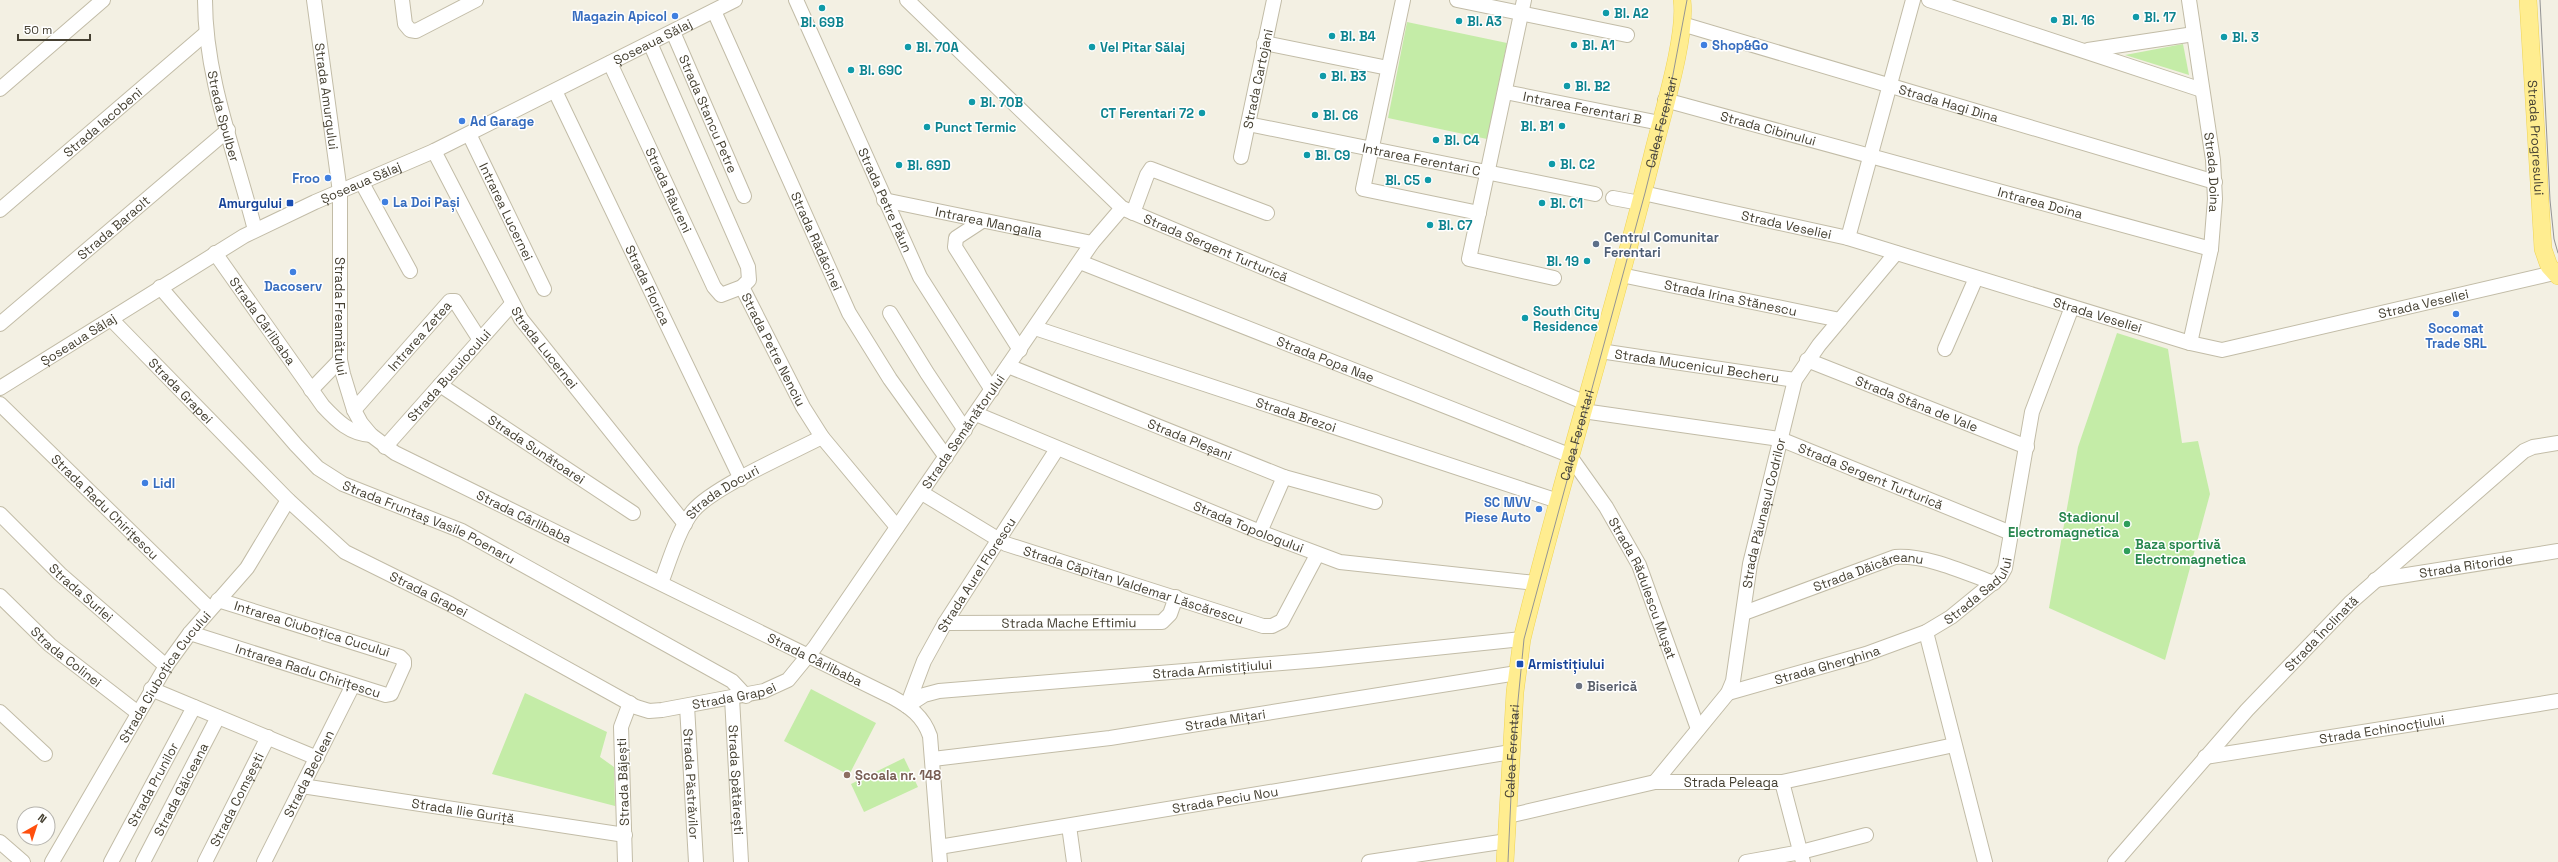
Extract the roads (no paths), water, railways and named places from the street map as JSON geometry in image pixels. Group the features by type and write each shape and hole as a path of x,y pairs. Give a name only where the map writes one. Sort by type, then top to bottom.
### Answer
{"main road":[{"name":"Strada Progresului","path":"2528,0 2543,249 2557,274"},
{"name":"Calea Ferentari","path":"1505,862 1517,673 1522,639 1558,501 1642,198 1666,100 1684,9"}],"street":[{"path":"0,89 103,0"},
{"name":"Strada Spulber","path":"205,0 205,34 228,130 255,230"},
{"name":"Strada Amurgului","path":"314,0 340,192"},
{"path":"402,0 405,24 410,30 416,32 476,0"},
{"name":"Șoseaua Sălaj","path":"0,388 160,287 255,230 434,151 735,0"},
{"name":"Strada Petre Păun","path":"796,0 884,200 920,277 992,390"},
{"name":"Strada Sergent Turturică","path":"907,0 1128,210 1584,407 1780,439 2011,533"},
{"name":"Strada Cartojani","path":"1241,157 1274,0"},
{"path":"1403,0 1362,188 1479,213"},
{"path":"1457,0 1523,7 1627,35"},
{"path":"1848,238 1913,0"},
{"path":"1929,0 2202,90"},
{"name":"Strada Doina","path":"2189,0 2215,182 2215,216 2211,249 2190,343"},
{"path":"1523,7 1469,259 1554,278"},
{"name":"Strada Hagi Dina","path":"1684,9 1890,85 2215,182"},
{"name":"Strada Rădăcinei","path":"714,11 849,313 890,380 946,457"},
{"name":"Strada Stancu Petre","path":"673,32 744,196"},
{"name":"Strada Iacobeni","path":"0,210 205,34"},
{"path":"2086,51 2194,34"},
{"name":"Strada Petre Nenciu","path":"650,43 748,267 749,280 742,287 803,407 822,437 897,527"},
{"path":"1264,43 1388,68"},
{"name":"Strada Râureni","path":"610,63 714,287 721,295 742,287"},
{"name":"Strada Florica","path":"555,91 741,479"},
{"name":"Intrarea Ferentari B","path":"1505,92 1660,123"},
{"name":"Strada Cibinului","path":"1666,100 1870,156"},
{"name":"Intrarea Ferentari C","path":"1248,124 1595,194"},
{"name":"Strada Baraolt","path":"0,324 228,130"},
{"name":"Intrarea Lucernei","path":"469,134 544,289"},
{"name":"Strada Lucernei","path":"434,151 521,319 685,524"},
{"name":"Intrarea Doina","path":"1870,156 2211,249"},
{"name":"Strada Semănătorului","path":"808,657 1092,244 1128,210 1151,169 1267,213"},
{"path":"362,183 410,271"},
{"name":"Strada Freamătului","path":"340,192 340,360 354,410 370,435"},
{"path":"1613,198 1642,198"},
{"name":"Strada Veseliei","path":"1642,198 1848,238 2190,343 2226,350 2557,274"},
{"name":"Intrarea Mangalia","path":"884,200 1092,244"},
{"path":"982,221 956,238 955,247 1020,350"},
{"name":"Strada Cârlibaba","path":"215,253 323,406 346,427 356,433 370,435 385,446 903,704 919,716 928,729 933,759 940,862"},
{"name":"Strada Păunașul Codrilor","path":"1655,782 1728,693 1736,669 1750,564 1795,380 1807,360 1896,253"},
{"name":"Strada Popa Nae","path":"1080,262 1557,449 1571,457"},
{"name":"Strada Irina Stănescu","path":"1621,275 1840,320"},
{"path":"1945,348 1976,278"},
{"name":"Strada Fruntaș Vasile Poenaru","path":"160,287 296,445 318,468 331,477 356,490 462,531 732,681 739,697"},
{"name":"Intrarea Zetea","path":"354,410 450,301 455,301 480,340"},
{"name":"Strada Busuiocului","path":"385,446 512,304"},
{"name":"Strada Sadului","path":"1926,632 1951,617 1994,583 2004,568 2035,403 2072,307"},
{"path":"890,313 927,373 965,430"},
{"name":"Strada Grapei","path":"111,318 288,500 332,542 359,560 450,604 630,703 649,711 739,697 782,684 793,675 808,657"},
{"name":"Strada Brezoi","path":"1035,328 1558,501"},
{"name":"Strada Mucenicul Becheru","path":"1600,351 1795,380"},
{"path":"311,390 340,360"},
{"name":"Strada Stâna de Vale","path":"1807,360 2027,448"},
{"name":"Strada Pleșani","path":"1008,366 1284,477 1375,502"},
{"name":"Strada Sunătoarei","path":"440,385 633,513"},
{"name":"Strada Radu Chirițescu","path":"0,404 214,605"},
{"name":"Strada Topologului","path":"976,414 1057,449 1317,555 1352,565 1536,583"},
{"name":"Strada Docuri","path":"661,583 685,524 698,505 741,479 822,437"},
{"name":"Strada Înclinată","path":"2115,862 2205,758 2300,653 2374,580 2524,451 2533,447 2558,443"},
{"name":"Strada Aurel Florescu","path":"903,704 924,661 946,624 1057,449"},
{"name":"Strada Rădulescu Mușat","path":"1571,457 1619,527 1639,565 1698,729"},
{"path":"1260,532 1284,477"},
{"name":"Strada Căpitan Valdemar Lăscărescu","path":"922,492 999,541 1263,626 1277,625 1286,616 1317,555"},
{"name":"Strada Ciuboțica Cucului","path":"52,862 151,689 190,633 247,568 288,500"},
{"name":"Strada Surlei","path":"0,514 60,574 166,666"},
{"name":"Strada Ritoride","path":"2374,580 2558,551"},
{"name":"Strada Dăicăreanu","path":"1744,613 1895,557 1915,558 1994,583"},
{"name":"Strada Colinei","path":"0,596 50,644 138,713"},
{"name":"Strada Mache Eftimiu","path":"946,624 1162,622 1170,614 1176,597"},
{"name":"Intrarea Ciuboțica Cucului","path":"214,605 357,643 404,660"},
{"path":"1926,632 1985,862"},
{"name":"Strada Gherghina","path":"1728,693 1859,656 1926,632"},
{"name":"Intrarea Radu Chirițescu","path":"190,633 386,695 391,694 404,660"},
{"name":"Strada Armistițiului","path":"903,704 924,695 939,691 1319,660 1522,639"},
{"name":"Strada Mițari","path":"933,759 1148,732 1517,673"},
{"name":"Strada Beclean","path":"264,862 353,685"},
{"path":"151,689 317,758"},
{"name":"Strada Spătărești","path":"739,697 741,862"},
{"name":"Strada Echinocțiului","path":"2205,758 2558,700"},
{"name":"Strada Băjești","path":"625,862 621,727 630,703"},
{"name":"Strada Păstrăvilor","path":"687,706 696,862"},
{"name":"Strada Prunilor","path":"111,862 194,707"},
{"path":"0,712 45,754"},
{"name":"Strada Găiceana","path":"143,862 218,717"},
{"name":"Strada Comșești","path":"205,862 268,738"},
{"name":"Strada Peleaga","path":"1508,816 1655,782 1782,782 1954,745"},
{"name":"Strada Peciu Nou","path":"939,847 1511,752"},
{"path":"1782,782 1802,857"},
{"name":"Strada Ilie Guriță","path":"302,786 625,835"},
{"path":"1069,826 1074,862"},
{"path":"1746,862 1802,857 1866,835"},
{"path":"1369,862 1506,841"},
{"path":"0,842 23,862"}],"tram line":[{"path":"1508,862 1513,752 1524,639 1645,193 1668,101 1687,0"},
{"path":"2540,0 2550,200 2554,239 2558,253"}],"place":[{"name":"Bl. 69B","path":"822,8"},
{"name":"Bl. A2","path":"1606,13"},
{"name":"Magazin Apicol","path":"675,16"},
{"name":"Bl. 17","path":"2136,17"},
{"name":"Bl. 16","path":"2054,20"},
{"name":"Bl. A3","path":"1459,21"},
{"name":"Bl. B4","path":"1332,36"},
{"name":"Bl. 3","path":"2224,37"},
{"name":"Bl. A1","path":"1574,45"},
{"name":"Shop&Go","path":"1704,45"},
{"name":"Bl. 70A","path":"908,47"},
{"name":"Vel Pitar Sălaj","path":"1092,47"},
{"name":"Bl. 69C","path":"851,70"},
{"name":"Bl. B3","path":"1323,76"},
{"name":"Bl. B2","path":"1567,86"},
{"name":"Bl. 70B","path":"972,102"},
{"name":"CT Ferentari 72","path":"1202,113"},
{"name":"Bl. C6","path":"1315,115"},
{"name":"Ad Garage","path":"462,121"},
{"name":"Bl. B1","path":"1562,126"},
{"name":"Punct Termic","path":"927,127"},
{"name":"Bl. C4","path":"1436,140"},
{"name":"Bl. C9","path":"1307,155"},
{"name":"Bl. C2","path":"1552,164"},
{"name":"Bl. 69D","path":"899,165"},
{"name":"Froo","path":"328,178"},
{"name":"Bl. C5","path":"1428,180"},
{"name":"La Doi Pași","path":"385,202"},
{"name":"Amurgului","path":"290,203"},
{"name":"Bl. C1","path":"1542,203"},
{"name":"Bl. C7","path":"1430,225"},
{"name":"Centrul Comunitar Ferentari","path":"1596,244"},
{"name":"Bl. 19","path":"1587,261"},
{"name":"Dacoserv","path":"293,272"},
{"name":"Socomat Trade SRL","path":"2456,314"},
{"name":"South City Residence","path":"1525,318"},
{"name":"Lidl","path":"145,483"},
{"name":"SC MVV Piese Auto","path":"1539,509"},
{"name":"Stadionul Electromagnetica","path":"2127,524"},
{"name":"Baza sportivă Electromagnetica","path":"2127,551"},
{"name":"Armistițiului","path":"1520,664"},
{"name":"Biserică","path":"1579,686"},
{"name":"Școala nr. 148","path":"847,775"}]}
